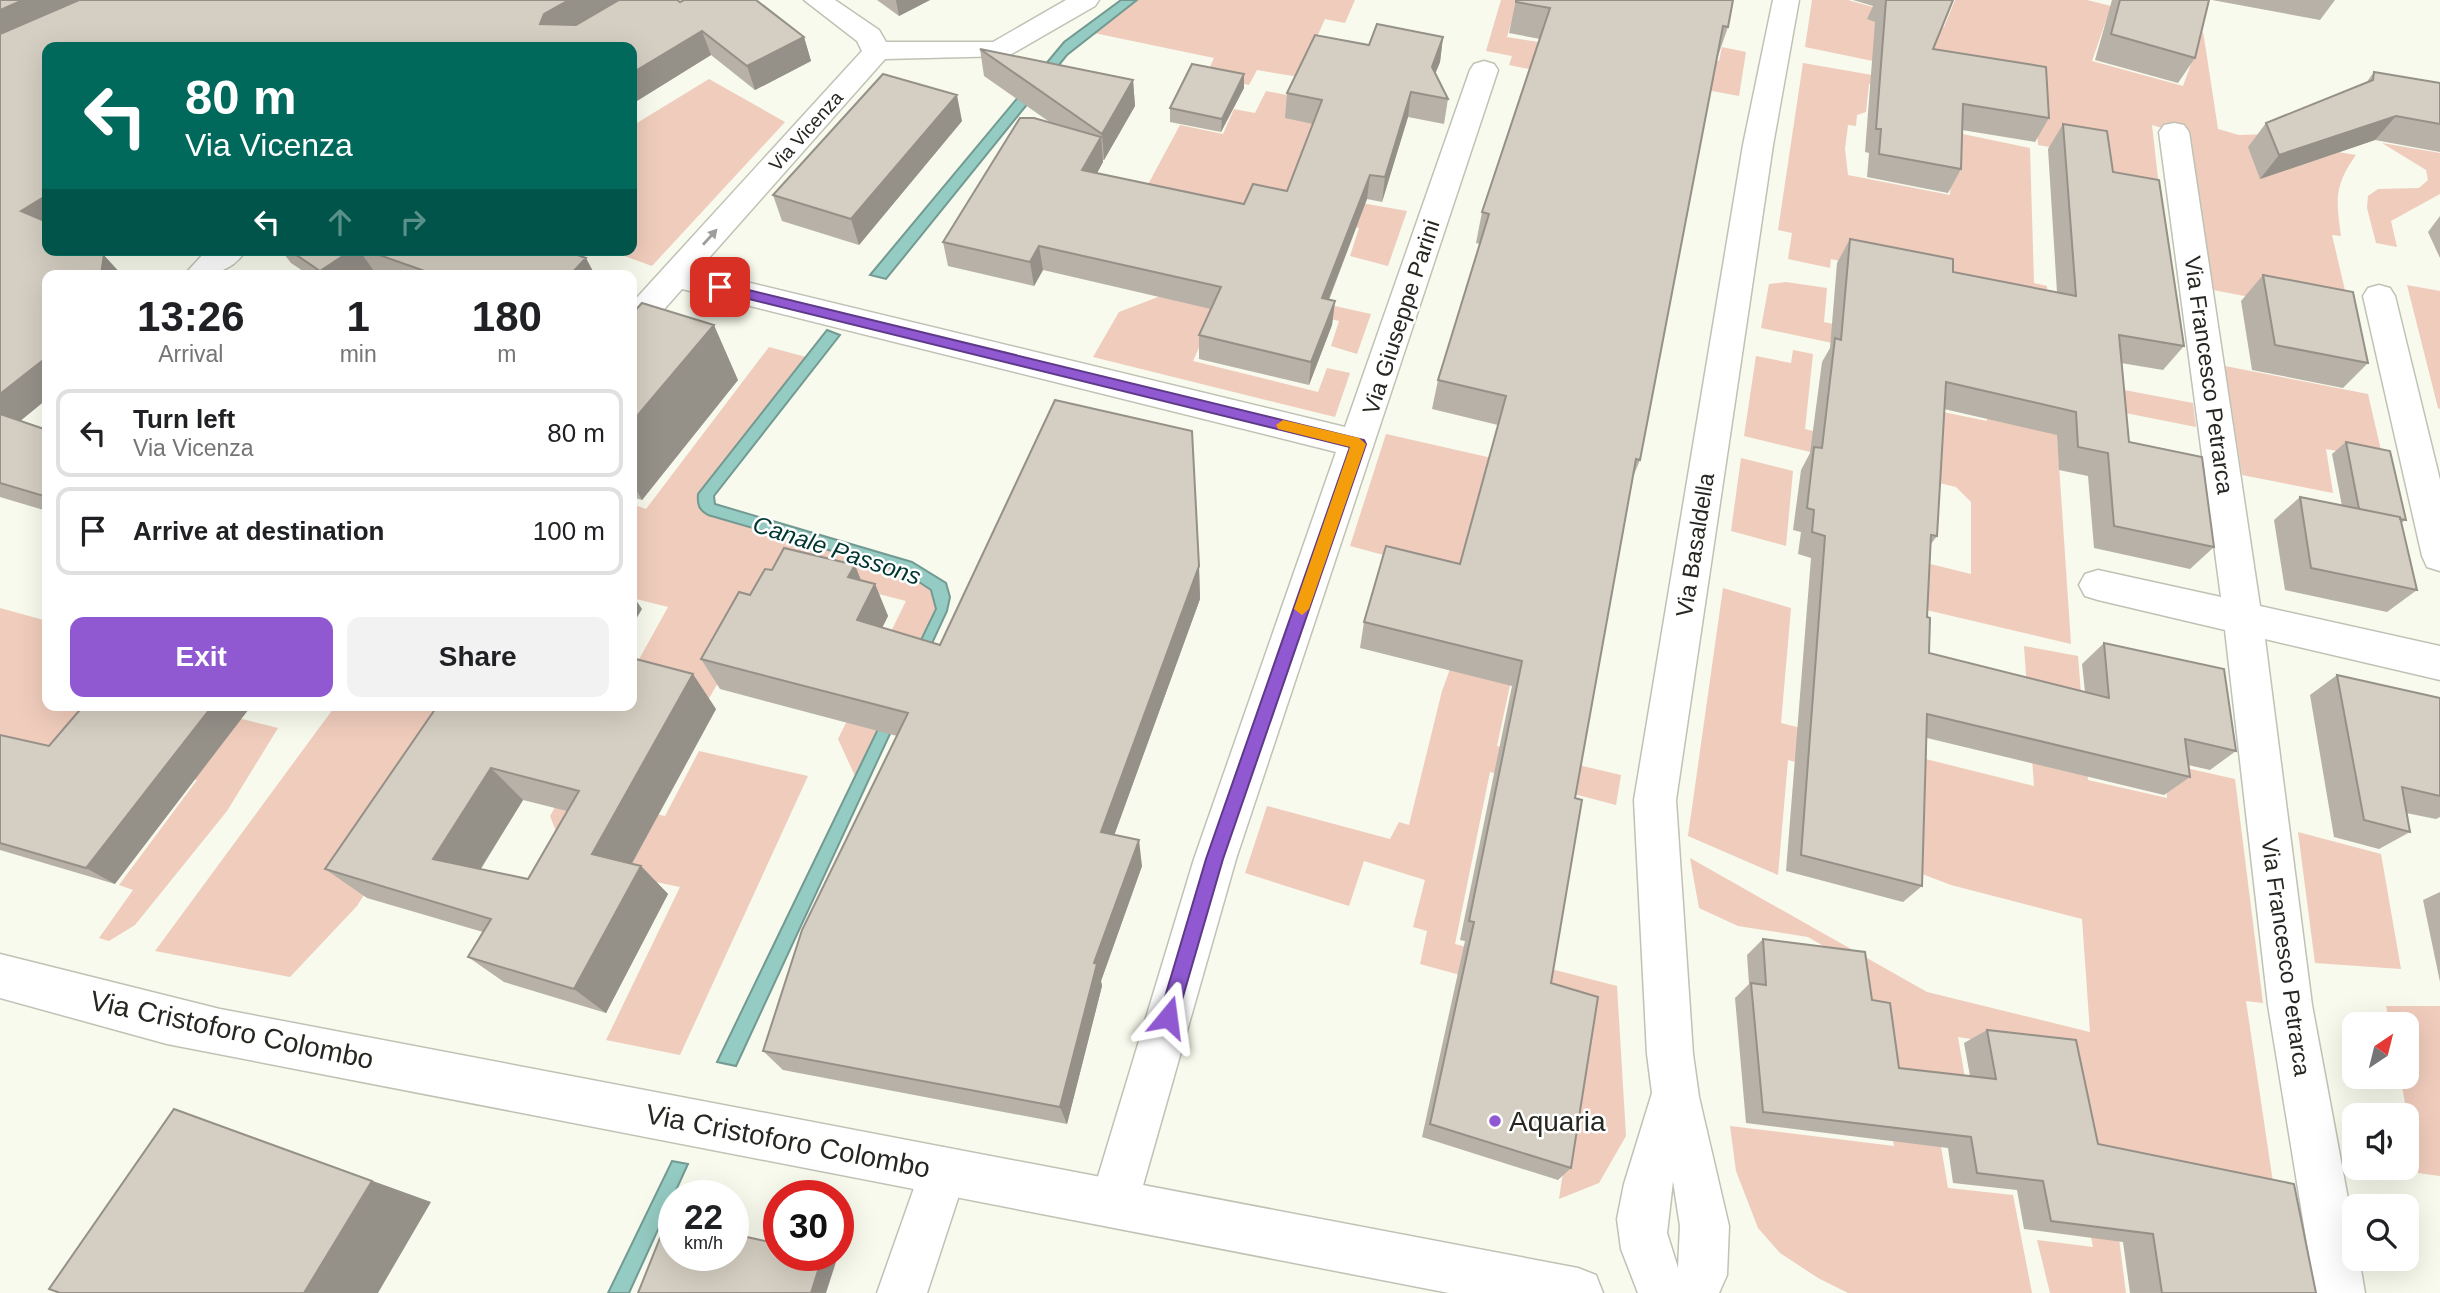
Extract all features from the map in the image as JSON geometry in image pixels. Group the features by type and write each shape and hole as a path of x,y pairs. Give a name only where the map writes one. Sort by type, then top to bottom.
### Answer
{"street":[{"path":"817,0 869,36 876,51 998,50 1086,0"},
{"name":"Via Basaldella","path":"1693,1293 1698,1286 1706,1251 1705,1218 1675,1094 1670,1054 1655,800 1756,159 1786,0"},
{"name":"Via Vicenza","path":"637,318 876,51"},
{"name":"Via Giuseppe Parini","path":"1114,1203 1215,859 1359,444 1484,70"},
{"name":"Via Francesco Petrarca","path":"2174,132 2243,618 2290,1005 2340,1293"},
{"path":"205,270 221,256"},
{"path":"682,269 694,281 1359,444"},
{"path":"2379,296 2440,555"},
{"path":"2098,586 2440,663"},
{"name":"Via Cristoforo Colombo","path":"0,976 180,1024 1578,1293"},
{"name":"Via Basaldella","path":"1665,1293 1653,1275 1642,1231 1648,1189 1675,1094"},
{"path":"902,1293 943,1171"}],"shaded area":[{"path":"1137,0 1355,0 1345,23 1325,19 1299,77 1257,70 1249,85 1206,76 1214,58 1094,33"},
{"path":"1501,0 1518,0 1507,37 1597,51 1655,0 1696,57 1719,61 1722,47 1746,52 1739,96 1620,74 1616,87 1509,65 1512,56 1486,51"},
{"path":"1812,0 1848,0 1944,27 1955,0 2087,0 2111,6 2092,61 2183,86 2203,31 2218,129 2239,135 2269,134 2302,146 2356,155 2338,193 2341,236 2332,235 2351,316 2213,290 2188,136 2152,125 2159,187 2100,170 2097,155 2038,145 2034,88 1984,84 1805,47"},
{"path":"1803,63 1878,76 1879,85 1869,84 1866,112 1857,115 1856,126 1848,125 1845,149 1848,175 1950,195 1953,132 2030,148 2034,283 2047,286 2071,644 1918,608 1918,561 1971,574 1971,502 1956,487 1744,436 1756,356 1791,363 1793,350 1813,354 1805,429 1930,460 1933,410 1987,421 1988,376 1761,328 1769,284 1786,282 1827,288 1824,322 2011,361 2012,297 1831,259 1830,268 1788,259 1792,233 1778,230"},
{"path":"709,79 785,122 652,266 624,256 637,256 637,123"},
{"path":"1266,91 1324,102 1293,191 1407,211 1388,266 1350,256 1359,228 1251,205 1138,203 1180,125 1223,134 1234,109 1255,113"},
{"path":"2382,143 2440,153 2440,194 2391,221 2397,247 2376,243 2367,208 2368,196 2378,189 2419,188 2428,180 2426,170"},
{"path":"1181,272 1371,314 1357,354 1331,346 1339,321 1223,294 1193,361 1318,392 1327,368 1350,373 1335,417 1093,357 1119,312 1171,292"},
{"path":"2407,285 2440,291 2440,409 2438,408"},
{"path":"769,347 806,357 698,494 708,515 904,572 931,590 936,609 855,776 838,739 906,601 784,570 708,700 631,808 665,816 699,751 808,776 680,1055 606,1040 680,887 569,864 550,816 610,711 637,711 637,663 668,607 637,599 637,506 646,509"},
{"path":"2225,366 2368,394 2383,459 2326,449 2333,493 2242,475"},
{"path":"2082,382 2193,403 2196,427 2085,405"},
{"path":"1386,434 1531,467 1547,513 1497,746 1621,775 1616,805 1490,772 1455,944 1617,986 1626,1136 1599,1183 1559,1199 1588,1010 1420,964 1427,931 1413,927 1425,880 1364,861 1349,906 1245,873 1267,806 1390,839 1399,822 1409,825 1442,691 1450,669 1503,587 1350,546"},
{"path":"1741,458 1793,471 1786,546 1731,531"},
{"path":"1723,588 1791,608 1781,723 2034,786 2024,646 2078,656 2088,780 2167,798 2164,763 2235,779 2263,1003 2246,1001 2274,1189 2109,1160 2126,1293 2050,1293 2037,1240 2093,1247 2054,1052 1958,1037 1966,1084 1930,1081 1948,1188 2013,1195 2032,1293 1848,1293 1818,1278 1780,1253 1758,1228 1736,1171 1730,1126 1894,1146 1874,1013 1853,963 1808,937 1738,926 1699,908 1690,858 1927,992 2090,1032 2082,919 1951,885 1914,871 1914,794 1788,760 1778,875 1688,836"},
{"path":"0,608 42,620 42,711 211,711 278,728 227,811 135,925 109,941 99,938 133,890 119,885 197,780 88,748 60,754 0,738"},
{"path":"332,711 482,711 357,906 290,977 155,951"},
{"path":"2298,832 2381,854 2401,969 2315,963"},
{"path":"2386,1006 2440,1006 2440,1176 2419,1173 2419,1103 2405,1103 2402,1089 2419,1089 2419,1012 2387,1012"}],"water":[{"path":"1121,0 1137,0 1067,55 886,279 870,275 1064,42"},
{"name":"Canale Passons","path":"827,330 840,335 714,496 715,504 912,562 946,583 950,597 947,611 736,1066 717,1062 936,609 931,590 904,572 708,515 699,507 698,494"},
{"path":"672,1161 688,1164 681,1180 663,1180"},
{"path":"658,1190 658,1230 629,1293 608,1293"}],"building":[{"path":"0,0 23,0 0,10"},
{"path":"79,0 569,0 544,14 540,24 576,25 619,0 756,0 804,37 747,66 702,31 637,70 637,42 42,42 42,198 21,211 42,220 42,256 104,256 102,270 42,270 42,361 0,394 0,34"},
{"path":"1516,0 1733,0 1728,27 1723,26 1640,460 1636,459 1575,798 1582,800 1551,983 1598,997 1571,1168 1430,1124 1474,922 1469,921 1522,661 1364,622 1386,546 1460,564 1506,396 1438,380 1489,214 1482,212 1550,8"},
{"path":"1886,0 1953,0 1933,49 2046,67 2049,118 1963,104 1961,169 1879,154 1881,129 1876,129"},
{"path":"2120,0 2209,0 2195,58 2111,34"},
{"path":"1377,24 1443,37 1432,67 1448,99 1411,92 1385,177 1370,175 1322,298 1335,301 1311,362 1199,335 1221,287 1039,246 1030,262 943,242 1020,118 1034,118 1101,137 1082,170 1244,204 1253,184 1287,191 1322,100 1287,93 1315,35 1369,45"},
{"path":"980,49 1133,80 1102,134"},
{"path":"1192,64 1244,74 1222,119 1170,108"},
{"path":"2374,72 2440,83 2440,124 2396,116 2279,155 2266,123 2373,80"},
{"path":"883,74 957,95 851,219 773,195"},
{"path":"2063,124 2107,131 2113,172 2159,180 2184,346 2119,335 2129,442 2202,457 2214,547 2114,526 2108,453 2078,447 2076,412 1946,382 1937,536 1931,535 1927,617 1930,618 1929,653 2109,698 2104,643 2224,669 2236,751 2185,739 2190,777 1927,714 1922,886 1801,855 1825,536 1812,532 1814,510 1807,508 1814,447 1822,448 1835,338 1841,340 1850,239 1953,259 1953,272 2076,296"},
{"path":"298,256 343,256 322,270"},
{"path":"382,256 586,258 575,270 422,270"},
{"path":"2263,275 2353,292 2368,363 2275,345"},
{"path":"642,303 714,325 637,416 637,308"},
{"path":"1055,400 1192,431 1199,566 1101,832 1139,840 1094,963 1097,964 1060,1107 763,1051 802,930 908,713 701,659 739,592 750,595 765,569 772,570 784,548 855,565 848,577 875,584 857,620 940,645"},
{"path":"0,414 42,428 42,496 0,483"},
{"path":"2346,442 2390,451 2406,520 2359,509"},
{"path":"2300,497 2400,517 2417,590 2311,568"},
{"path":"637,659 693,674 592,854 641,866 574,989 468,957 491,919 325,869 434,711 637,711","holes":["491,768 579,791 528,879 433,859"]},
{"path":"2337,675 2440,698 2440,796 2402,787 2410,832 2364,820"},
{"path":"79,711 208,711 86,868 0,843 0,735 49,746"},
{"path":"1763,939 1865,952 1872,1000 1890,1003 1899,1068 1996,1079 1987,1030 2076,1040 2098,1144 2294,1184 2316,1293 2162,1293 2153,1234 2051,1221 2043,1181 1977,1173 1971,1137 1763,1112 1751,983 1766,985"},
{"path":"174,1109 372,1181 304,1293 60,1293 49,1289"},
{"path":"749,1237 763,1241 763,1271 818,1271 811,1293 638,1293 658,1243 658,1271 749,1271"}],"slow traffic":[{"path":"1283,425 1359,444 1302,609"}],"place":[{"name":"Aquaria","path":"1495,1121"}],"route":[{"path":"720,287 1359,444 1215,859 1168,1017"}]}
